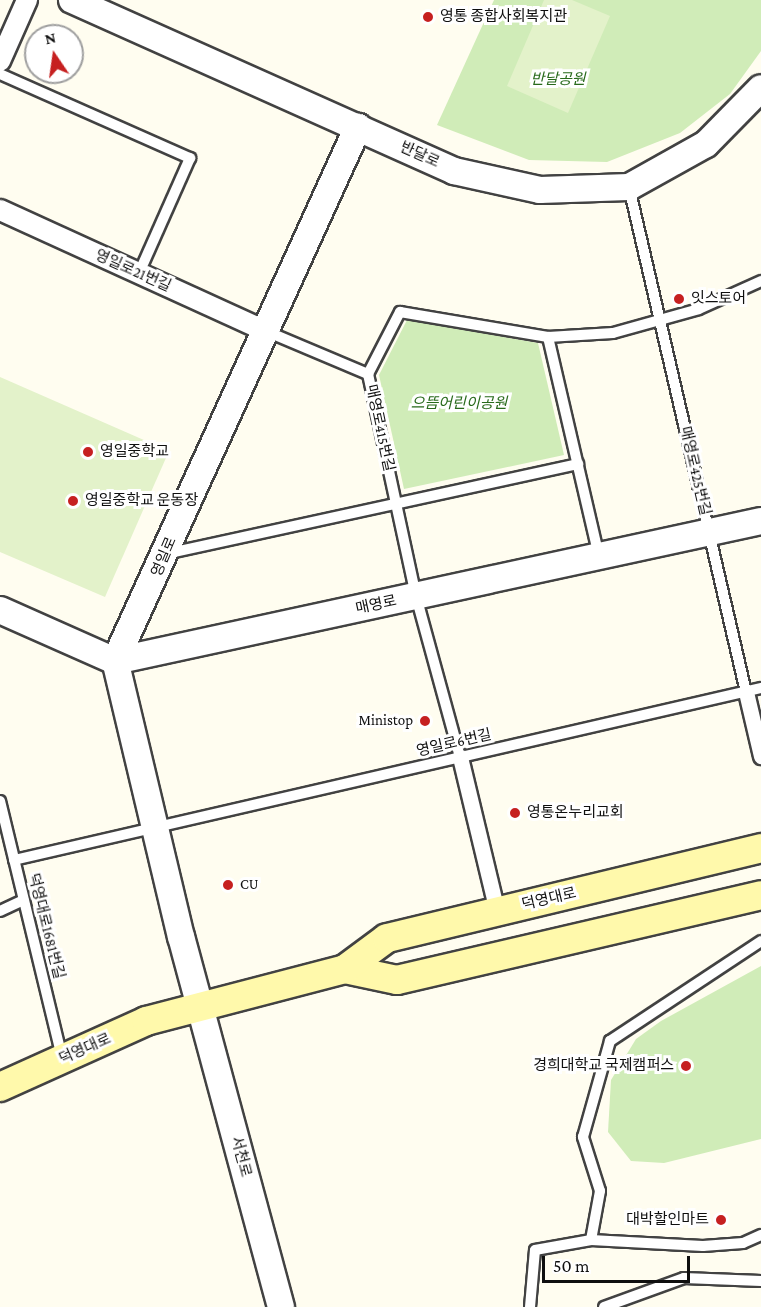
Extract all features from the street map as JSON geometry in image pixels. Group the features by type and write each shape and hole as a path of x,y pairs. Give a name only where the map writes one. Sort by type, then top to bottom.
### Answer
{"main road":[{"name":"덕영대로","path":"0,1087 146,1021 345,969 387,938 761,848"},
{"name":"덕영대로","path":"345,969 397,980 761,895"}],"street":[{"path":"0,60 27,0"},
{"name":"반달로","path":"72,0 454,171 540,190 629,187 706,144 761,88"},
{"name":"영일로","path":"115,661 358,127"},
{"name":"영일로21번길","path":"0,210 266,331"},
{"name":"매영로","path":"115,661 761,521"},
{"path":"0,610 115,661 155,828 202,1006"},
{"name":"매영로425번길","path":"754,690 761,756"},
{"name":"매영로415번길","path":"460,758 497,911"},
{"name":"서천로","path":"202,1006 281,1307"}],"lane":[{"path":"0,74 190,158 140,273"},
{"name":"매영로425번길","path":"629,187 709,532 754,690"},
{"name":"매영로415번길","path":"460,758 416,596 368,374 400,312 548,337 613,333 699,309 761,281"},
{"path":"266,331 368,374"},
{"path":"548,337 599,556"},
{"path":"164,554 578,464"},
{"name":"영일로6번길","path":"14,860 754,690"},
{"name":"덕영대로1681번길","path":"0,801 62,1059"},
{"path":"0,911 24,900"},
{"path":"591,1240 600,1191 583,1137 610,1041 761,941"},
{"path":"530,1307 535,1250 591,1240 704,1246 743,1243 761,1235"},
{"path":"604,1307 684,1278 761,1281"}],"green space":[{"name":"반달공원","path":"494,0 761,0 761,51 730,94 680,133 607,162 529,160 437,125"},
{"path":"544,0 572,0 610,16 568,113 507,86"},
{"name":"으뜸어린이공원","path":"407,320 538,343 564,455 404,489 379,375"},
{"name":"영일중학교 운동장","path":"0,377 169,451 105,597 0,552"},
{"name":"경희대학교 국제캠퍼스","path":"761,966 761,1139 664,1163 631,1161 608,1132 611,1080 636,1039 661,1021"}],"place":[{"name":"영통 종합사회복지관","path":"428,17"},
{"name":"잇스토어","path":"679,299"},
{"name":"영일중학교","path":"88,452"},
{"name":"영일중학교 운동장","path":"73,501"},
{"name":"Ministop","path":"425,721"},
{"name":"영통온누리교회","path":"515,813"},
{"name":"CU","path":"228,885"},
{"name":"경희대학교 국제캠퍼스","path":"686,1066"},
{"name":"대박할인마트","path":"721,1220"}]}
